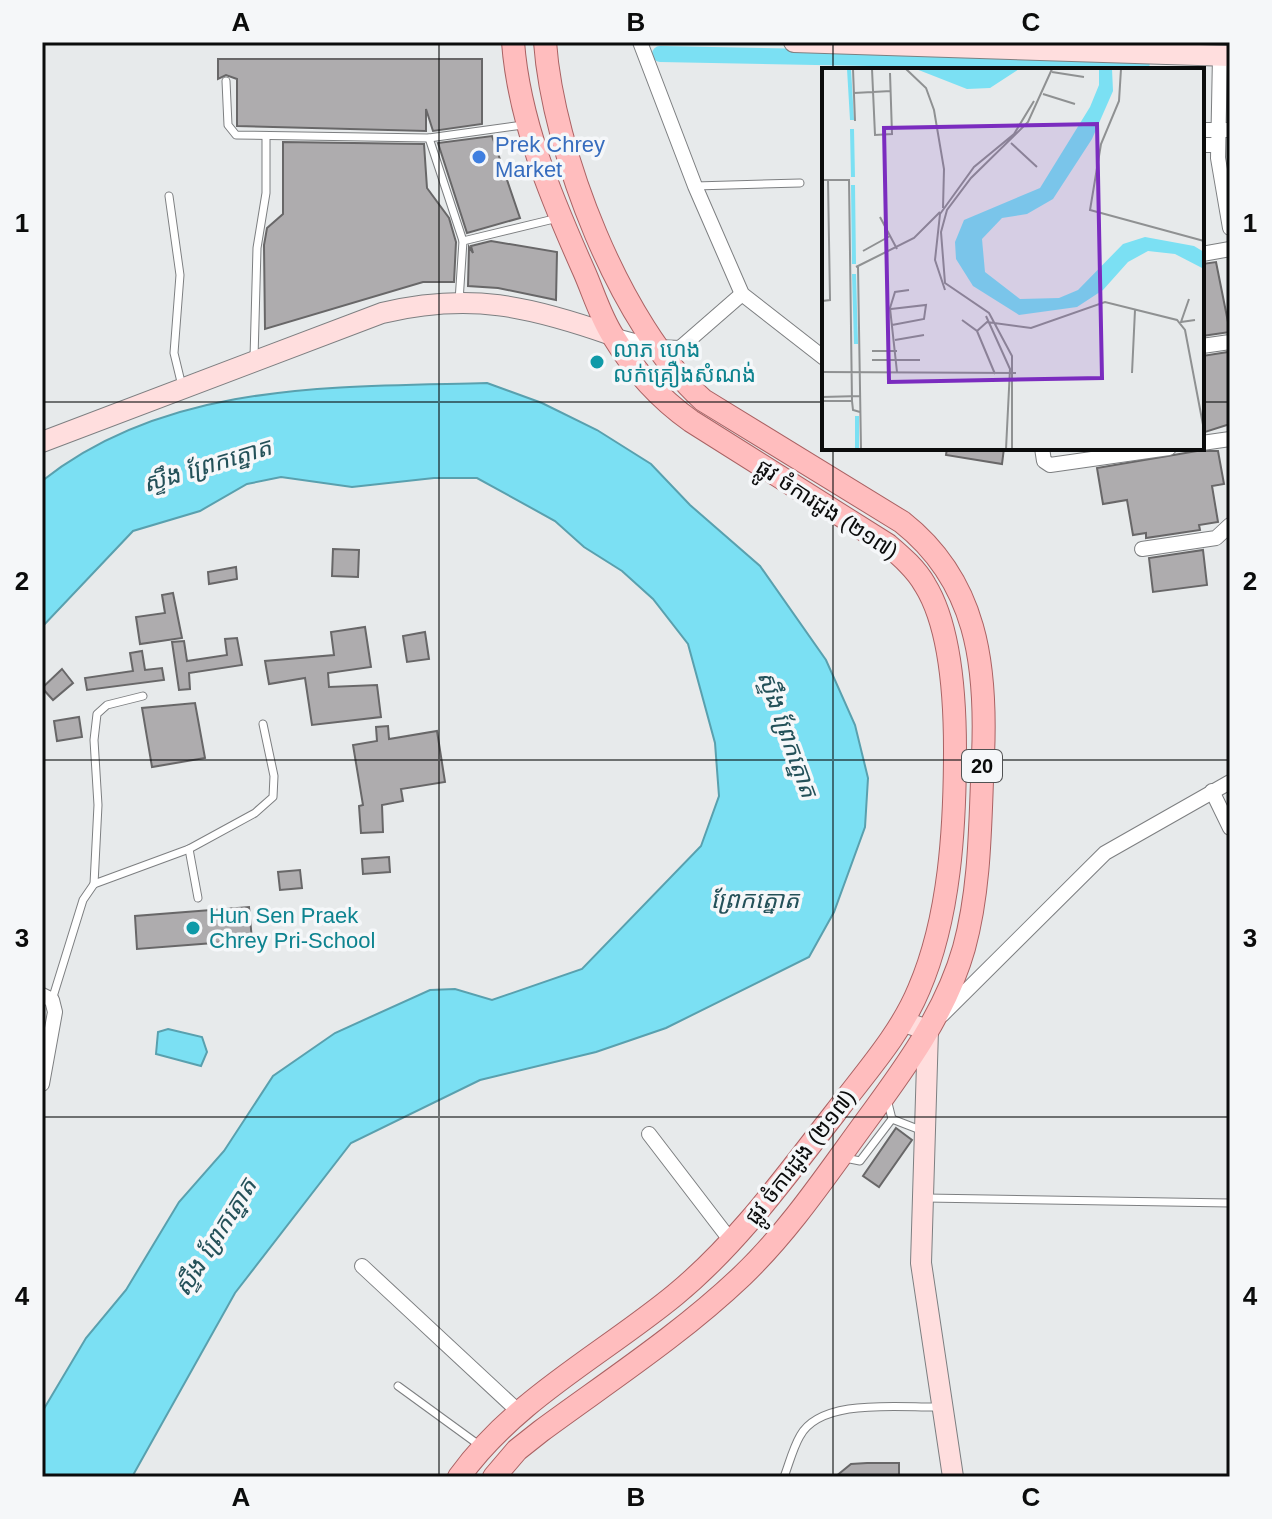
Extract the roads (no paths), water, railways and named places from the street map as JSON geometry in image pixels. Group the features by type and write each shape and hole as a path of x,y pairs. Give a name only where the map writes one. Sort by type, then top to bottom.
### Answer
{"main road":[{"name":"ផ្លូវ ចំការដូង (២១៧)","path":"459,1477 481,1446 518,1411 676,1294 731,1241 763,1207 904,1022 921,986 934,940 945,887 955,784 952,679 927,586 909,563 888,545 665,403 612,335 560,217 529,124 515,67 513,42"},
{"name":"ផ្លូវ ចំការដូង (២១៧)","path":"494,1477 529,1440 694,1319 743,1275 784,1231 886,1094 928,1030 964,950 975,893 981,786 982,678 971,620 951,572 926,541 902,522 703,400 683,381 657,347 614,274 580,192 560,123 545,42"},
{"path":"955,784 981,786"}],"street":[{"path":"640,42 695,186 742,294 822,356"},
{"path":"794,42 1225,56 1222,135 1230,228"},
{"path":"1204,144 1222,135"},
{"path":"1204,254 1230,249"},
{"path":"42,442 382,313 418,304 459,301 508,306 563,318 657,347 680,348 742,294"},
{"path":"1204,346 1230,342"},
{"path":"1204,443 1230,439"},
{"path":"1042,450 1044,461 1050,465 1155,450"},
{"path":"1142,549 1216,538 1230,525"},
{"path":"953,1477 940,1407 921,1263 928,1030 1105,853 1230,782"},
{"path":"1212,791 1230,828"},
{"path":"42,1084 55,1012 47,998"},
{"path":"904,1022 928,1030"},
{"path":"649,1134 731,1241"},
{"path":"362,1266 518,1411"}],"lane":[{"path":"226,81 231,131 236,135 429,138 529,124"},
{"path":"254,361 257,248 266,201 266,137"},
{"path":"429,138 463,241 459,301"},
{"path":"695,186 800,183"},
{"path":"169,196 180,275 174,353 183,388"},
{"path":"463,241 560,217"},
{"path":"47,998 83,900 94,884 98,805 94,740 97,714 107,705 143,696"},
{"path":"94,884 189,849 255,813 273,797 274,776 263,724"},
{"path":"189,849 198,898"},
{"path":"886,1094 892,1119"},
{"path":"892,1119 925,1131"},
{"path":"839,1157 860,1161 892,1119"},
{"path":"923,1198 1230,1203"},
{"path":"398,1386 481,1446"},
{"path":"784,1477 800,1435 815,1418 856,1407 940,1407"}],"water":[{"name":"ព្រែកត្នោត","path":"487,383 542,403 597,430 651,464 690,505 760,566 826,660 855,725 868,778 865,827 834,912 809,957 666,1028 596,1052 480,1080 351,1143 235,1293 132,1477 42,1477 42,1412 86,1338 126,1290 179,1202 224,1151 273,1076 335,1033 430,990 455,989 492,1000 582,969 701,846 719,796 715,743 688,644 653,599 622,571 584,547 555,521 477,478 434,478 352,487 281,477 247,484 200,511 133,531 42,627 42,481 91,448 143,424 198,407 313,389"},
{"path":"168,1029 202,1037 207,1052 201,1066 156,1054 158,1032"}],"waterway":[{"path":"660,54 1142,63"}],"place":[{"name":"Prek Chrey Market","path":"479,157"},
{"name":"លាភ ហេង លក់គ្រឿងសំណង់","path":"597,362"},
{"name":"Hun Sen Praek Chrey Pri-School","path":"193,928"}],"water label":[{"name":"ស្ទឹង ព្រែកត្នោត","path":"207,465"},
{"name":"ស្ទឹង ព្រែកត្នោត","path":"788,734"},
{"name":"ស្ទឹង ព្រែកត្នោត","path":"215,1237"}]}
